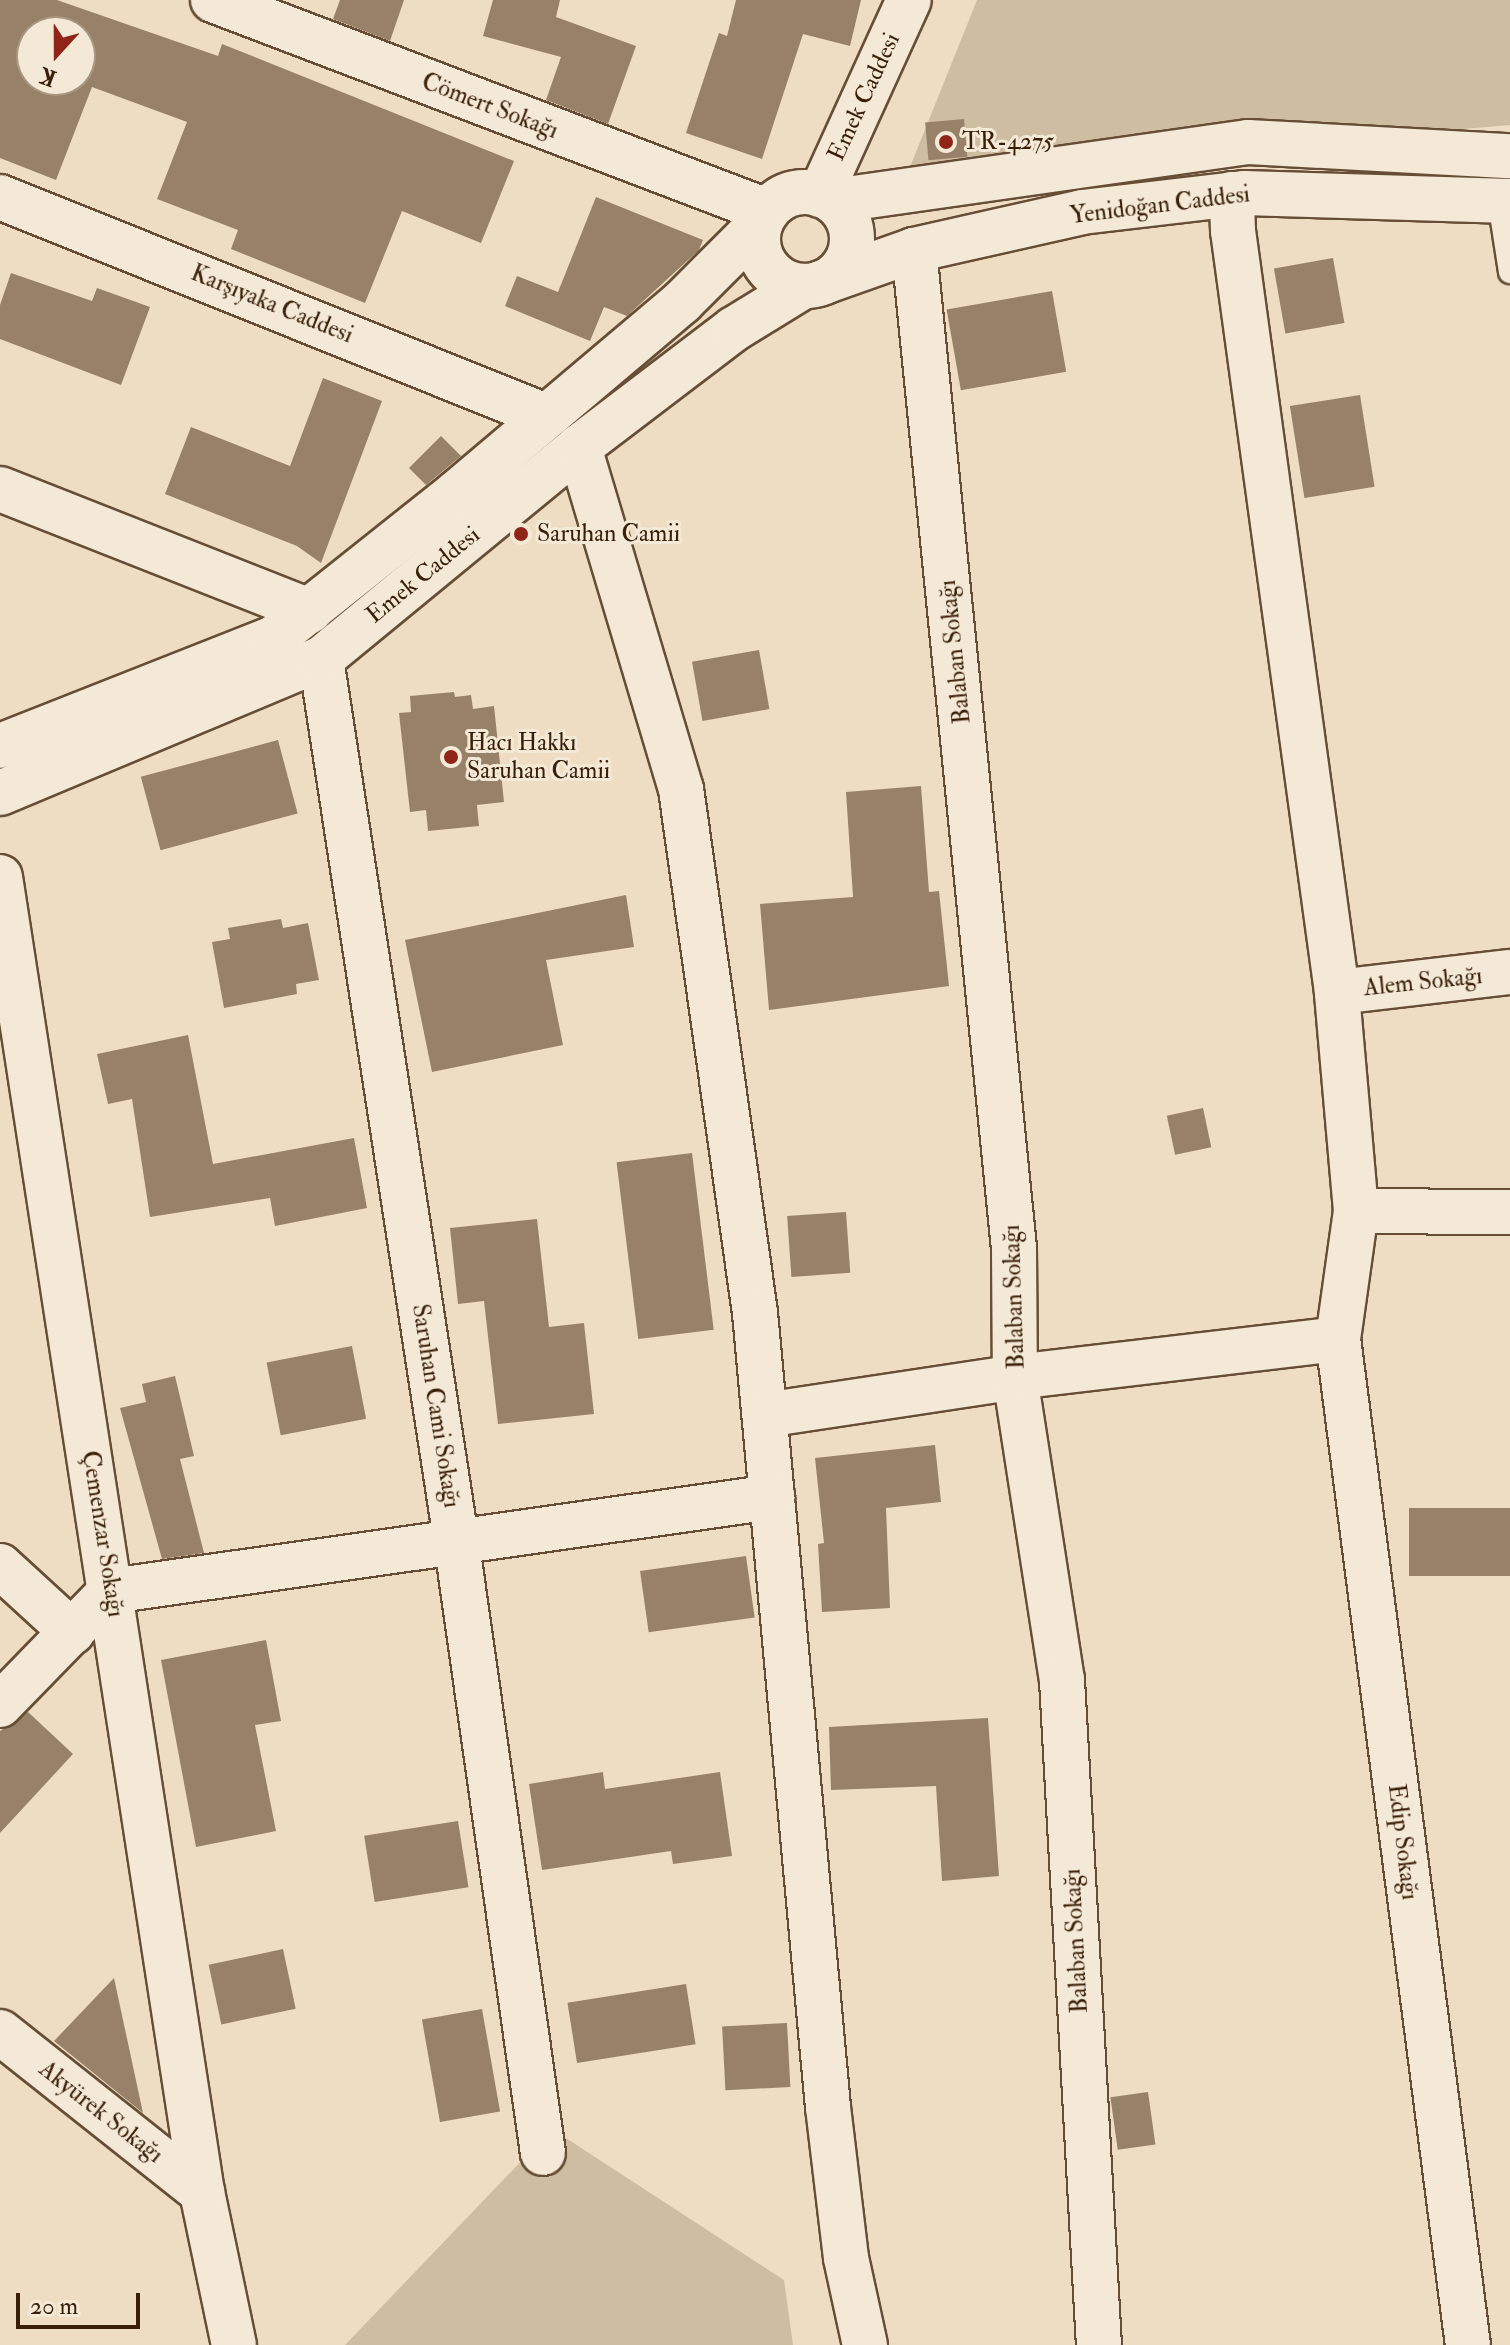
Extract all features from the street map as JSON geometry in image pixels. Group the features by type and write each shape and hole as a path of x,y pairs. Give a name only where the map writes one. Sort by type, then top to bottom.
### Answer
{"street":[{"name":"Cömert Sokağı","path":"213,0 763,218"},
{"name":"Emek Caddesi","path":"826,198 909,0"},
{"name":"Yenidoğan Caddesi","path":"826,198 1248,142 1510,156"},
{"path":"791,194 826,198 850,225 850,255 832,277 811,285 777,277 766,266 760,253 763,218 791,194"},
{"name":"Yenidoğan Caddesi","path":"811,285 914,250 1082,212 1232,194 1504,201"},
{"name":"Edip Sokağı","path":"1232,194 1241,293 1337,992 1356,1211 1338,1339 1468,2345"},
{"name":"Karşıyaka Caddesi","path":"0,197 543,415 579,447"},
{"name":"Emek Caddesi","path":"0,746 274,638 682,302 763,218"},
{"name":"Balaban Sokağı","path":"914,250 1014,1248 1015,1377 1062,1680 1099,2345"},
{"name":"Emek Caddesi","path":"0,793 321,659 579,447 734,329 811,285"},
{"path":"579,447 681,789 755,1313 828,2107 846,2258 865,2345"},
{"path":"0,489 310,611"},
{"name":"Saruhan Cami Sokağı","path":"310,611 321,659 456,1539 543,2153"},
{"name":"Çemenzar Sokağı","path":"0,877 202,2192 234,2345"},
{"name":"Alem Sokağı","path":"1337,992 1510,972"},
{"path":"1356,1211 1510,1212"},
{"path":"765,1415 1015,1377 1338,1339"},
{"path":"0,1705 111,1591 456,1539 772,1497"},
{"path":"0,1566 72,1632"},
{"name":"Akyürek Sokağı","path":"0,2032 202,2192"}],"lane":[{"path":"1504,201 1510,272"}],"shaded area":[{"path":"977,0 1510,0 1510,125 906,177"},
{"path":"552,2129 784,2280 793,2345 345,2345"}],"building":[{"path":"0,0 57,0 218,56 222,44 514,161 481,243 402,211 365,303 231,249 238,230 157,199 187,122 96,88 96,16 16,16 16,96 89,96 56,180 0,158"},
{"path":"340,0 404,0 390,41 333,19"},
{"path":"493,0 560,0 556,17 636,46 608,124 546,100 561,57 483,36"},
{"path":"736,0 861,0 850,46 803,34 762,159 686,133 719,33 727,36"},
{"name":"TR-4275","path":"964,119 967,157 928,160 925,122"},
{"path":"596,197 703,240 699,250 627,316 604,307 590,341 505,306 517,276 558,292"},
{"path":"1333,258 1344,323 1285,333 1274,268"},
{"path":"11,273 92,301 97,288 150,307 121,385 0,339 0,305"},
{"path":"1052,291 1066,372 961,390 947,310"},
{"path":"323,378 382,401 321,563 297,546 165,494 191,427 290,466"},
{"path":"1360,395 1375,487 1304,498 1290,406"},
{"path":"441,436 461,456 426,485 409,468"},
{"path":"759,650 769,709 702,721 692,662"},
{"name":"Hacı Hakkı Saruhan Camii","path":"454,692 455,697 471,695 473,709 494,706 504,802 477,805 479,826 428,831 426,810 410,812 399,713 411,712 410,696"},
{"path":"278,740 298,813 161,850 141,777"},
{"path":"921,786 929,892 939,891 949,986 769,1010 760,904 853,897 846,792"},
{"path":"626,895 634,947 546,960 563,1045 432,1072 405,940"},
{"path":"281,919 283,928 308,923 319,980 296,984 297,994 224,1008 212,942 230,939 228,928"},
{"path":"188,1035 213,1164 354,1138 367,1208 275,1226 270,1198 150,1217 132,1099 108,1104 97,1054"},
{"path":"1203,1108 1211,1147 1175,1155 1167,1116"},
{"path":"692,1153 714,1330 638,1339 617,1162"},
{"path":"846,1212 850,1273 791,1277 787,1216"},
{"path":"537,1219 549,1327 584,1323 594,1414 498,1424 484,1301 458,1304 450,1228"},
{"path":"352,1346 366,1419 281,1435 267,1363"},
{"path":"175,1376 194,1456 180,1459 204,1553 162,1559 120,1408 146,1402 142,1384"},
{"path":"935,1445 941,1502 886,1508 890,1608 822,1612 818,1544 824,1543 815,1458"},
{"path":"1409,1508 1510,1508 1510,1576 1409,1576"},
{"path":"746,1556 755,1617 649,1632 640,1571"},
{"path":"266,1640 281,1721 255,1725 276,1831 196,1847 161,1660"},
{"path":"28,1712 73,1754 0,1833 0,1731"},
{"path":"988,1718 999,1876 942,1881 936,1786 831,1790 829,1727"},
{"path":"603,1772 605,1789 720,1772 732,1856 673,1864 671,1851 542,1870 529,1784"},
{"path":"458,1821 468,1887 375,1902 364,1836"},
{"path":"283,1949 296,2009 221,2024 209,1965"},
{"path":"114,1978 143,2113 54,2041"},
{"path":"686,1984 696,2044 577,2063 567,2003"},
{"path":"482,2009 500,2111 440,2122 422,2020"},
{"path":"787,2023 790,2087 725,2090 722,2026"},
{"path":"1148,2092 1155,2144 1118,2150 1110,2097"}],"place":[{"name":"TR-4275","path":"946,142"},
{"name":"Saruhan Camii","path":"521,534"},
{"name":"Hacı Hakkı Saruhan Camii","path":"451,757"}]}
